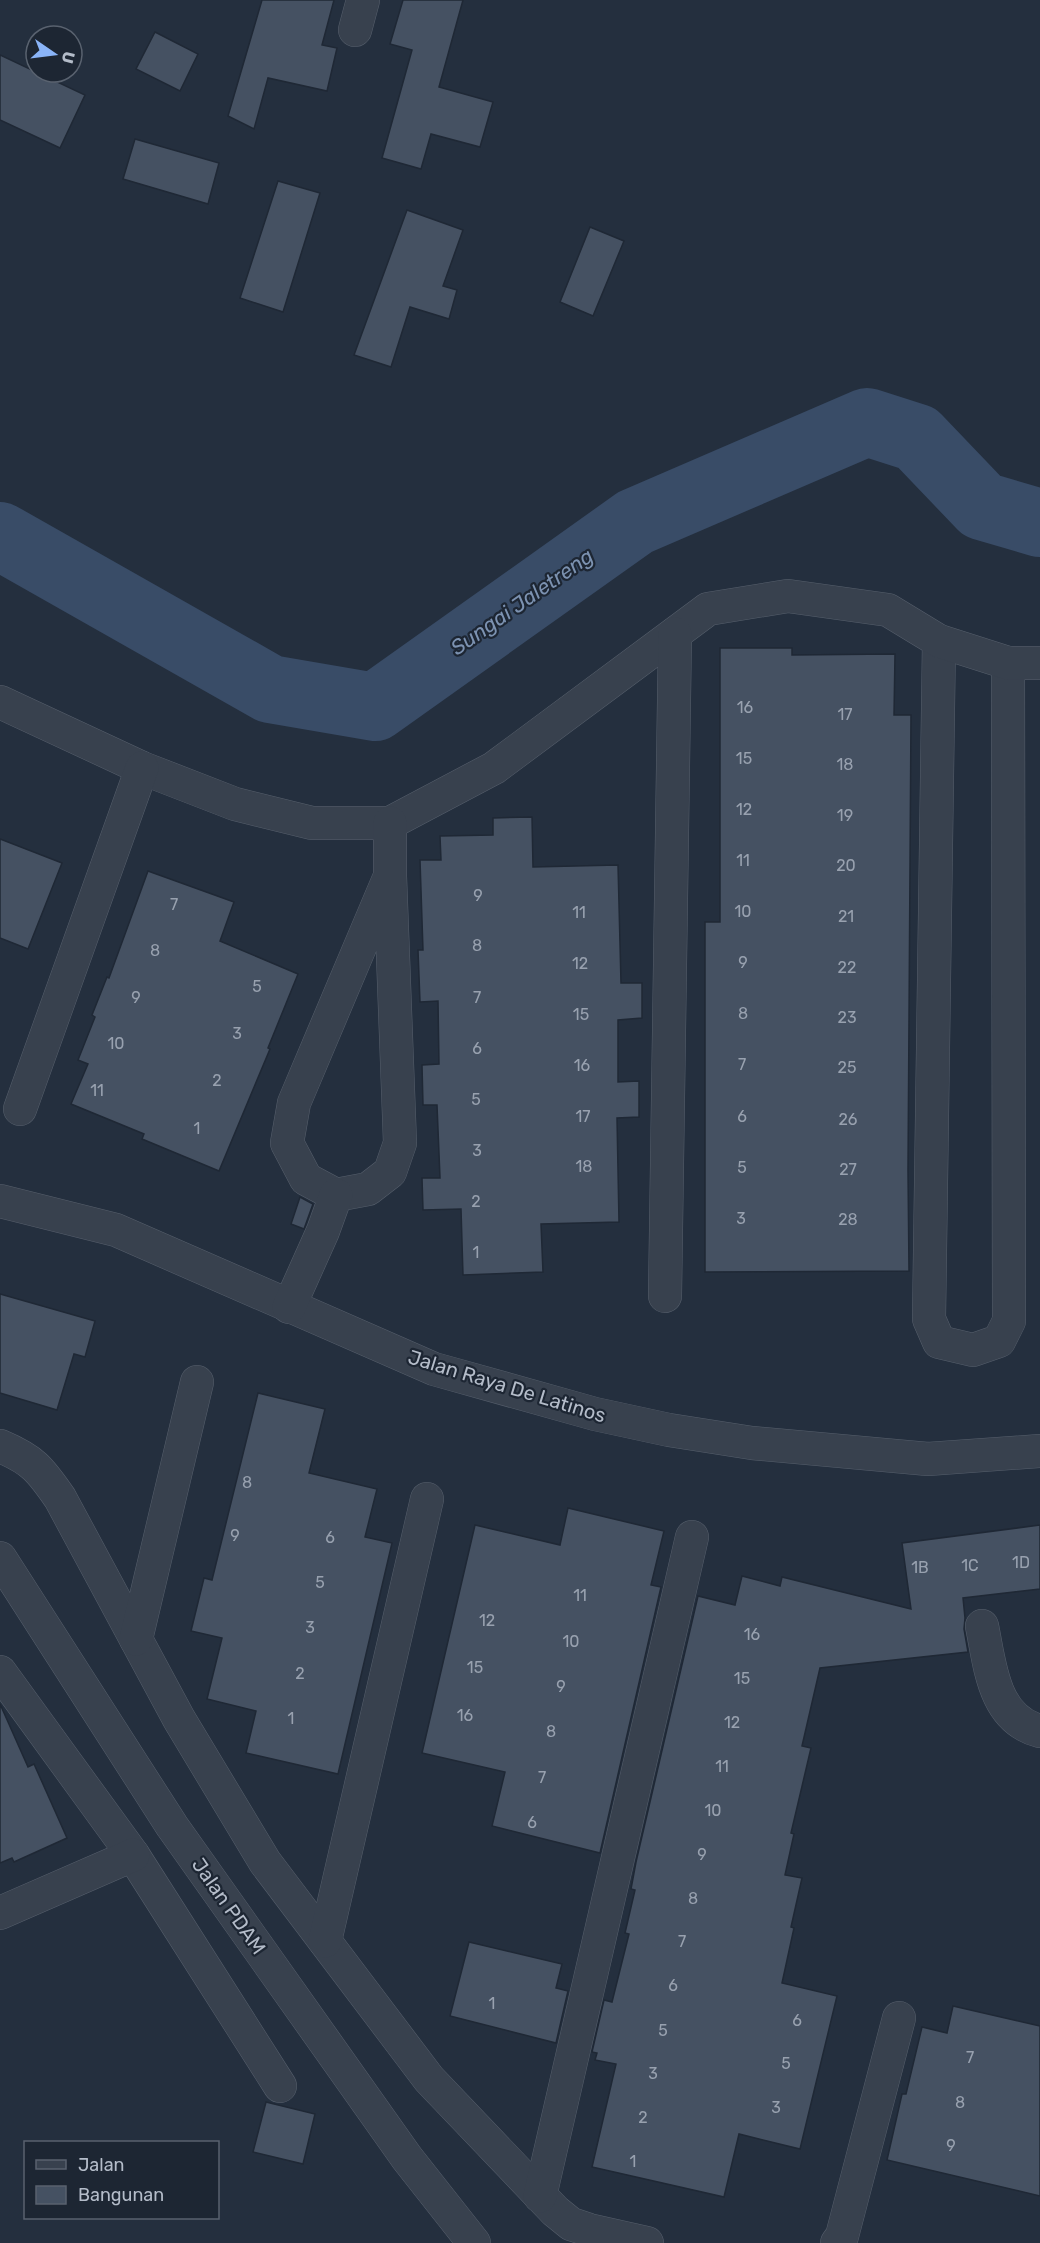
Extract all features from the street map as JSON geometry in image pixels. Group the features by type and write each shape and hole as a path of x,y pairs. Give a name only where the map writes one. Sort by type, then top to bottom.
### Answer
{"street":[{"path":"0,702 142,768 235,804 312,824 390,823 494,768 708,609 788,596 888,610 939,641 1008,663 1040,663"},
{"path":"665,1296 675,634"},
{"path":"939,641 929,1319 939,1342 973,1350 999,1341 1009,1321 1008,663"},
{"path":"20,1109 142,768"},
{"path":"390,823 400,1143 390,1172 368,1189 336,1194 306,1179 287,1143 294,1103 390,876"},
{"path":"289,1307 323,1231 336,1194"},
{"name":"Jalan Raya De Latinos","path":"0,1201 116,1230 434,1369 595,1414 669,1430 752,1443 928,1459 1040,1451"},
{"path":"136,1639 197,1382"},
{"path":"0,1446 19,1454 39,1468 60,1498 179,1719 265,1862 429,2079 540,2196 571,2224 647,2243"},
{"path":"325,1941 427,1499"},
{"path":"540,2196 692,1537"},
{"name":"Jalan PDAM","path":"0,1558 172,1826 407,2158 474,2243"},
{"path":"982,1626 995,1689 1006,1708 1021,1722 1040,1731"},
{"path":"0,1672 133,1855 280,2086"},
{"path":"0,1913 133,1855"},
{"path":"837,2243 842,2236 899,2018"}],"building":[{"path":"262,0 334,0 322,45 337,48 327,91 268,78 254,129 228,116"},
{"path":"403,0 463,0 439,87 493,102 480,147 431,134 421,169 382,158 412,50 390,44"},
{"path":"155,32 198,54 180,91 136,69"},
{"path":"0,55 24,66 24,84 62,84 85,95 60,148 0,120"},
{"path":"135,139 219,163 208,204 123,179"},
{"path":"278,181 320,193 283,312 240,298"},
{"path":"407,210 463,230 443,286 457,290 449,319 410,307 391,367 354,355"},
{"path":"590,227 624,241 593,316 560,302"},
{"path":"720,648 792,648 792,655 895,654 894,715 911,715 909,1271 705,1272 705,922 720,922"},
{"path":"532,817 533,867 618,865 621,983 642,983 642,1018 618,1020 618,1082 639,1081 639,1117 617,1118 619,1222 541,1224 543,1272 463,1275 461,1209 423,1210 422,1178 440,1178 437,1105 423,1105 422,1065 439,1064 438,1001 420,1002 418,950 423,950 420,860 441,860 440,836 493,835 493,818"},
{"path":"0,839 62,863 28,949 0,938"},
{"path":"148,871 234,902 220,941 298,974 268,1048 270,1049 219,1171 142,1139 144,1134 71,1104 88,1064 78,1060 95,1017 92,1015 107,977 109,978"},
{"path":"300,1197 313,1204 304,1229 291,1224"},
{"path":"0,1294 95,1321 85,1357 74,1354 57,1410 0,1393"},
{"path":"258,1393 325,1409 309,1473 377,1489 365,1537 392,1543 338,1774 246,1753 256,1711 207,1699 222,1638 191,1631 204,1578 212,1580"},
{"path":"568,1508 664,1531 651,1585 661,1587 600,1853 492,1826 505,1772 422,1753 475,1525 560,1545"},
{"path":"1040,1525 1040,1589 963,1598 964,1629 968,1652 820,1668 802,1746 811,1748 791,1833 794,1834 785,1875 802,1878 782,1983 837,1996 800,2149 739,2134 724,2197 592,2167 616,2064 595,2060 597,2053 592,2052 604,2000 612,2002 629,1934 625,1933 635,1890 631,1889 636,1862 698,1596 735,1605 742,1576 780,1586 782,1577 911,1609 902,1543"},
{"path":"0,1704 28,1767 34,1764 67,1838 14,1862 12,1858 0,1863"},
{"path":"469,1942 562,1964 556,1988 568,1991 556,2043 450,2016"},
{"path":"953,2006 1040,2026 1040,2196 887,2160 902,2094 906,2094 922,2027 947,2033"},
{"path":"266,2102 315,2114 303,2164 253,2152"}],"waterway":[{"name":"Sungai Jaletreng","path":"0,536 270,689 375,707 635,522 867,422 917,438 982,506 1040,523"}]}
